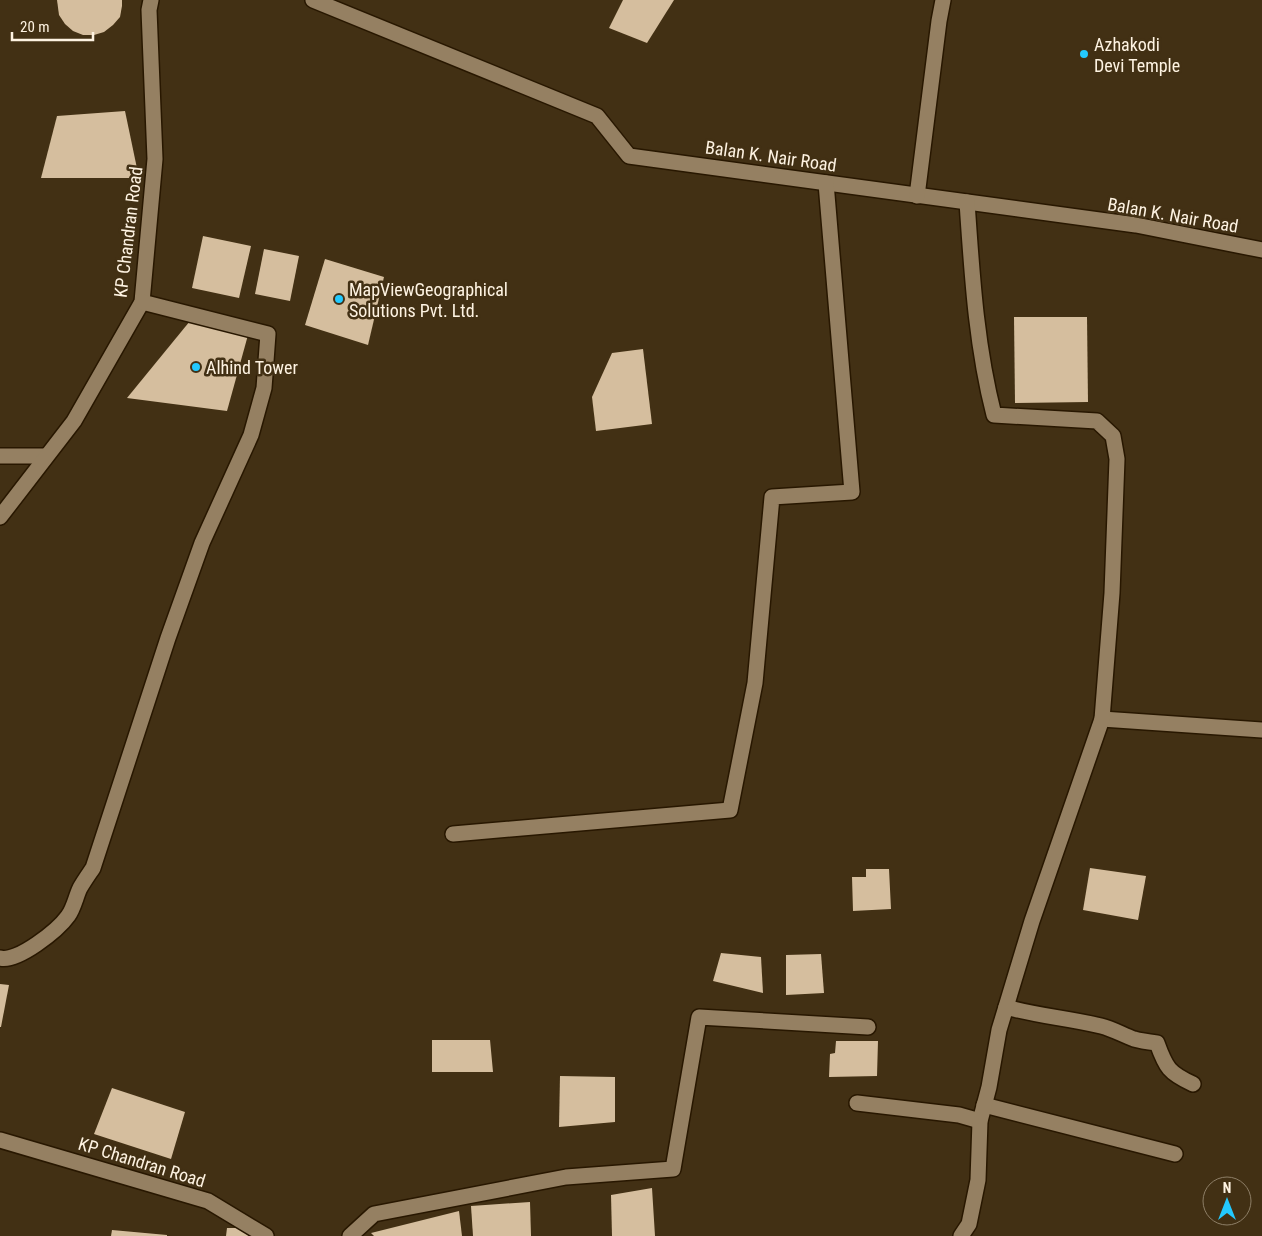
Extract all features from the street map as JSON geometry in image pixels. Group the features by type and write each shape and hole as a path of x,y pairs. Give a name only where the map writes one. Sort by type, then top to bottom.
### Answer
{"street":[{"name":"KP Chandran Road","path":"0,517 74,420 142,302 155,159 149,10 151,0"},
{"name":"Balan K. Nair Road","path":"313,0 597,116 630,156 1136,226 1262,250"},
{"path":"917,196 943,0"},
{"path":"453,834 730,810 755,683 772,497 852,492 826,183"},
{"path":"961,1236 969,1224 978,1180 980,1121 998,1030 1032,921 1102,719 1112,583 1117,459 1113,436 1097,421 994,415 987,389 974,309 967,202"},
{"path":"0,958 4,960 24,952 48,936 68,916 80,888 93,868 168,638 202,543 251,436 264,388 268,334 142,302"},
{"path":"0,456 46,456"},
{"path":"1102,719 1262,730"},
{"path":"1006,1007 1030,1014 1065,1018 1100,1026 1134,1039 1157,1043 1165,1065 1177,1077 1193,1084"},
{"path":"350,1236 374,1214 566,1177 673,1169 699,1017 868,1027"},
{"path":"857,1103 959,1115 980,1121"},
{"path":"984,1105 1176,1154"},
{"name":"KP Chandran Road","path":"0,1140 208,1201 266,1236"}],"building":[{"path":"57,0 122,0 122,6 120,17 104,32 94,35 83,35 73,31 65,24 59,15"},
{"path":"623,0 674,0 647,43 609,28"},
{"path":"125,111 139,178 41,178 57,116"},
{"path":"203,236 251,246 239,298 192,288"},
{"path":"264,249 299,256 290,301 255,294"},
{"path":"325,259 384,277 368,345 305,325"},
{"path":"1014,317 1087,317 1088,402 1015,403"},
{"name":"Alhind Tower","path":"190,321 248,335 227,411 127,398"},
{"path":"643,349 652,424 596,431 592,397 612,353"},
{"path":"1090,868 1146,876 1138,920 1083,910"},
{"path":"866,869 889,869 891,909 853,911 852,877 866,877"},
{"path":"721,953 761,957 763,993 713,981"},
{"path":"821,954 824,993 786,995 786,955"},
{"path":"0,984 9,985 1,1027 0,1027"},
{"path":"432,1040 490,1040 493,1072 432,1072"},
{"path":"836,1041 878,1041 877,1076 829,1077 830,1054 835,1053"},
{"path":"560,1076 615,1077 615,1122 559,1127"},
{"path":"112,1088 185,1112 171,1159 94,1134"},
{"path":"652,1188 655,1236 612,1236 611,1195"},
{"path":"530,1202 531,1236 473,1236 471,1206"},
{"path":"459,1211 462,1236 374,1236 371,1233"},
{"path":"227,1228 238,1228 249,1236 226,1236"},
{"path":"112,1230 167,1235 167,1236 111,1236"}],"place":[{"name":"Azhakodi Devi Temple","path":"1084,54"},
{"name":"MapViewGeographical Solutions Pvt. Ltd.","path":"339,299"},
{"name":"Alhind Tower","path":"196,367"}]}
